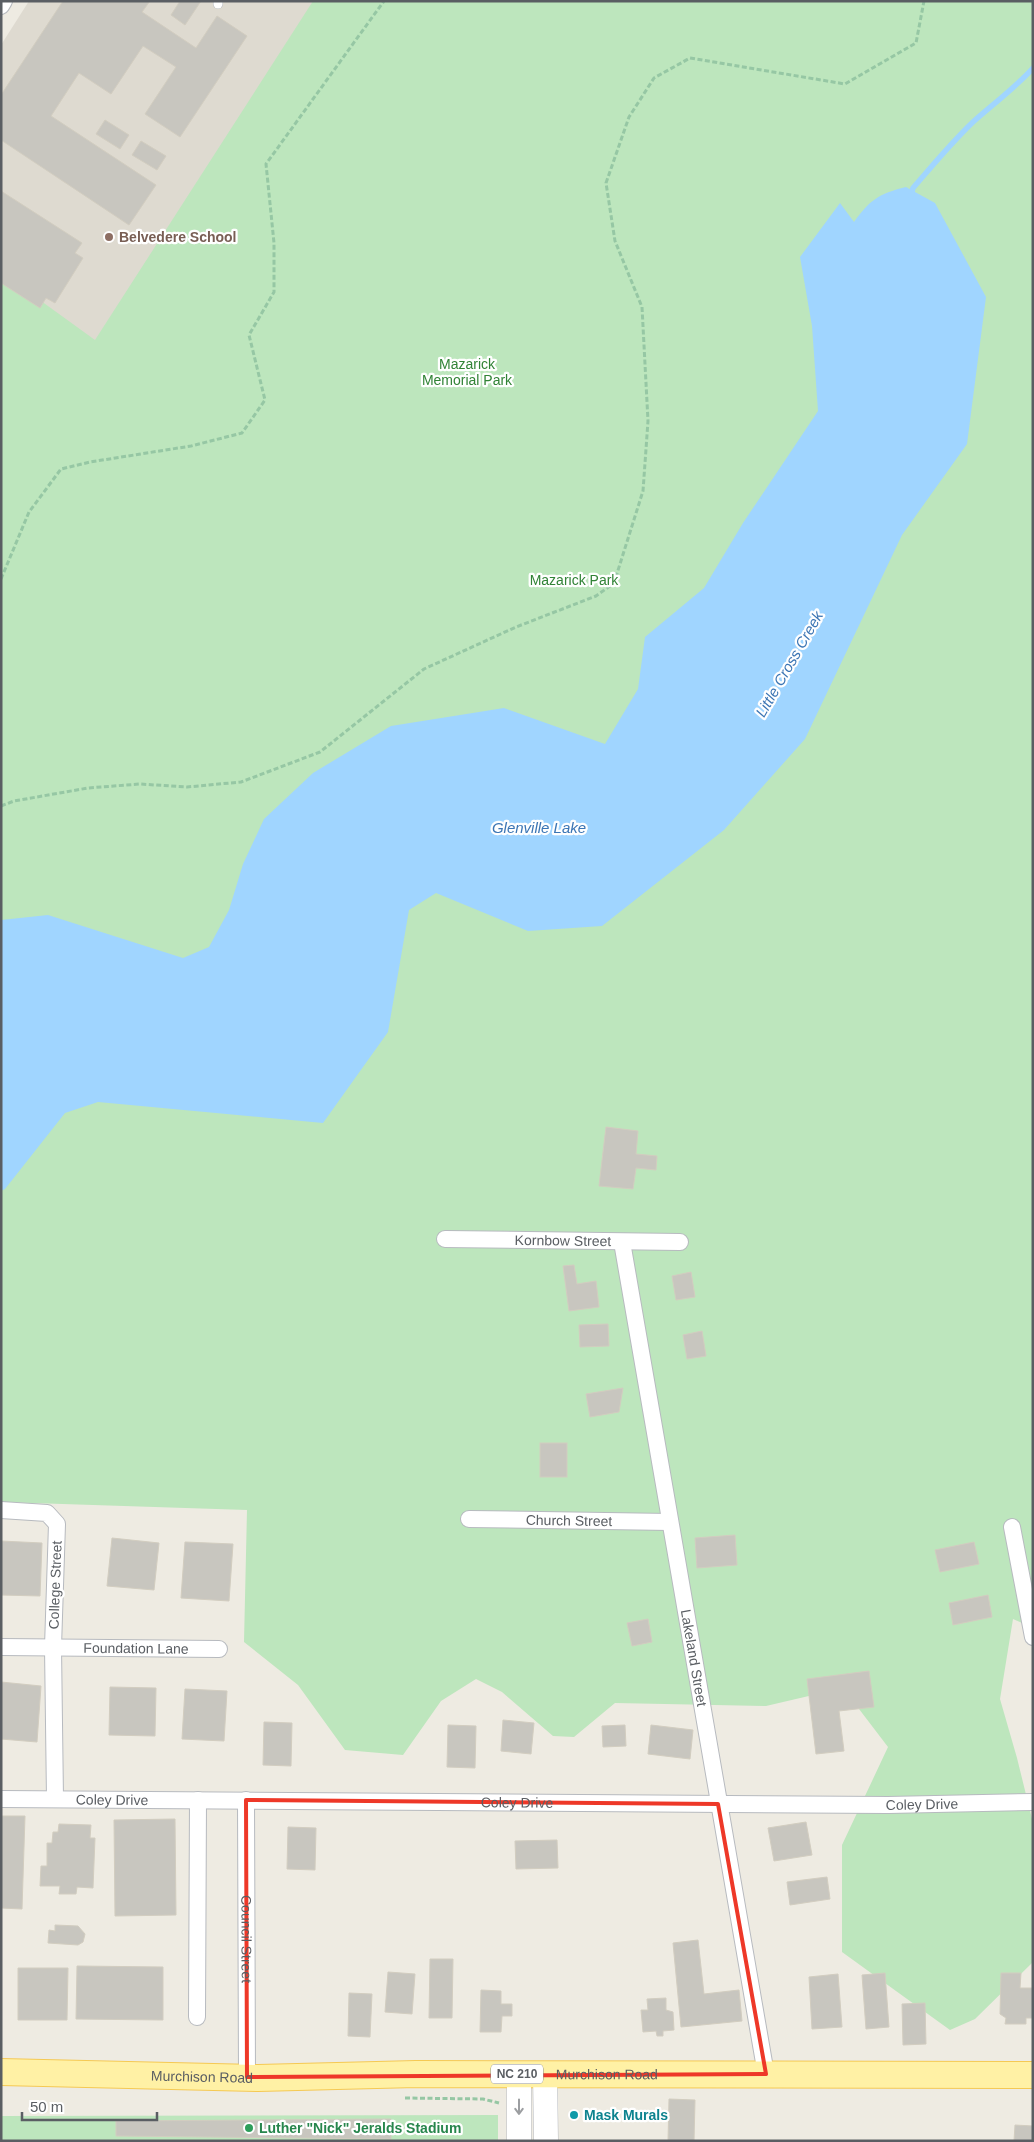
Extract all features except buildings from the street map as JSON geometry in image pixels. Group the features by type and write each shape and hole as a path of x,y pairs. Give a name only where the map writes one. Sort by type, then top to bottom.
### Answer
{"main road":[{"name":"Murchison Road","path":"1,2072 247,2078 519,2074 1033,2075"}],"street":[{"path":"1,6 4,1"},
{"name":"Kornbow Street","path":"445,1239 680,1242"},
{"name":"Lakeland Street","path":"622,1242 766,2074"},
{"name":"College Street","path":"1,1510 47,1513 58,1524 53,1646"},
{"name":"Church Street","path":"469,1519 670,1522"},
{"path":"1012,1527 1033,1636"},
{"name":"Foundation Lane","path":"1,1646 219,1650"},
{"path":"53,1646 55,1799"},
{"name":"Coley Drive","path":"1,1798 888,1805 1033,1802"},
{"path":"197,2017 198,1800"},
{"name":"Council Street","path":"246,1800 247,2078"},
{"path":"519,2074 519,2141"},
{"path":"545,2075 546,2141"}],"path":[{"path":"1,579 29,512 61,469 90,462 192,446 242,433 265,400 249,336 274,292 274,243 266,164 384,1"},
{"path":"1,806 14,801 88,788 140,784 187,787 241,782 320,752 424,668 596,596 614,583 642,491 648,421 642,307 615,241 606,183 629,117 654,78 690,58 845,84 916,43 924,1"}],"highlighted area":[{"path":"246,1800 718,1804 766,2074 247,2077"}],"shaded area":[{"name":"Belvedere School","path":"29,1 326,1 116,422 1,353 1,45"}],"green space":[{"name":"Mazarick Park","path":"313,1 1033,1 1033,1628 1013,1619 1000,1699 1033,1823 1033,1962 975,2019 950,2030 842,1952 842,1845 888,1747 843,1688 766,1706 615,1703 574,1737 553,1736 502,1692 476,1679 441,1701 403,1755 345,1750 298,1685 244,1642 247,1510 1,1502 1,272 95,340"},
{"name":"Luther \"Nick\" Jeralds Stadium","path":"498,2115 498,2141 1,2141 1,2116"}],"water":[{"name":"Glenville Lake","path":"906,187 935,203 986,297 967,444 902,535 805,739 724,830 602,926 528,931 436,893 409,910 388,1032 323,1123 98,1102 65,1113 5,1189 1,1191 1,920 48,915 183,958 209,947 229,910 243,864 264,819 313,773 391,726 504,708 605,744 638,689 645,637 704,588 743,523 818,411 812,326 800,257 840,203 854,222 870,203 881,195"}],"waterway":[{"name":"Little Cross Creek","path":"911,196 913,188 957,138 1033,68"}],"place":[{"name":"Belvedere School","path":"109,237"},
{"name":"Mask Murals","path":"574,2115"},
{"name":"Luther \"Nick\" Jeralds Stadium","path":"249,2128"}],"park label":[{"name":"Mazarick Memorial Park","path":"467,372"}]}
